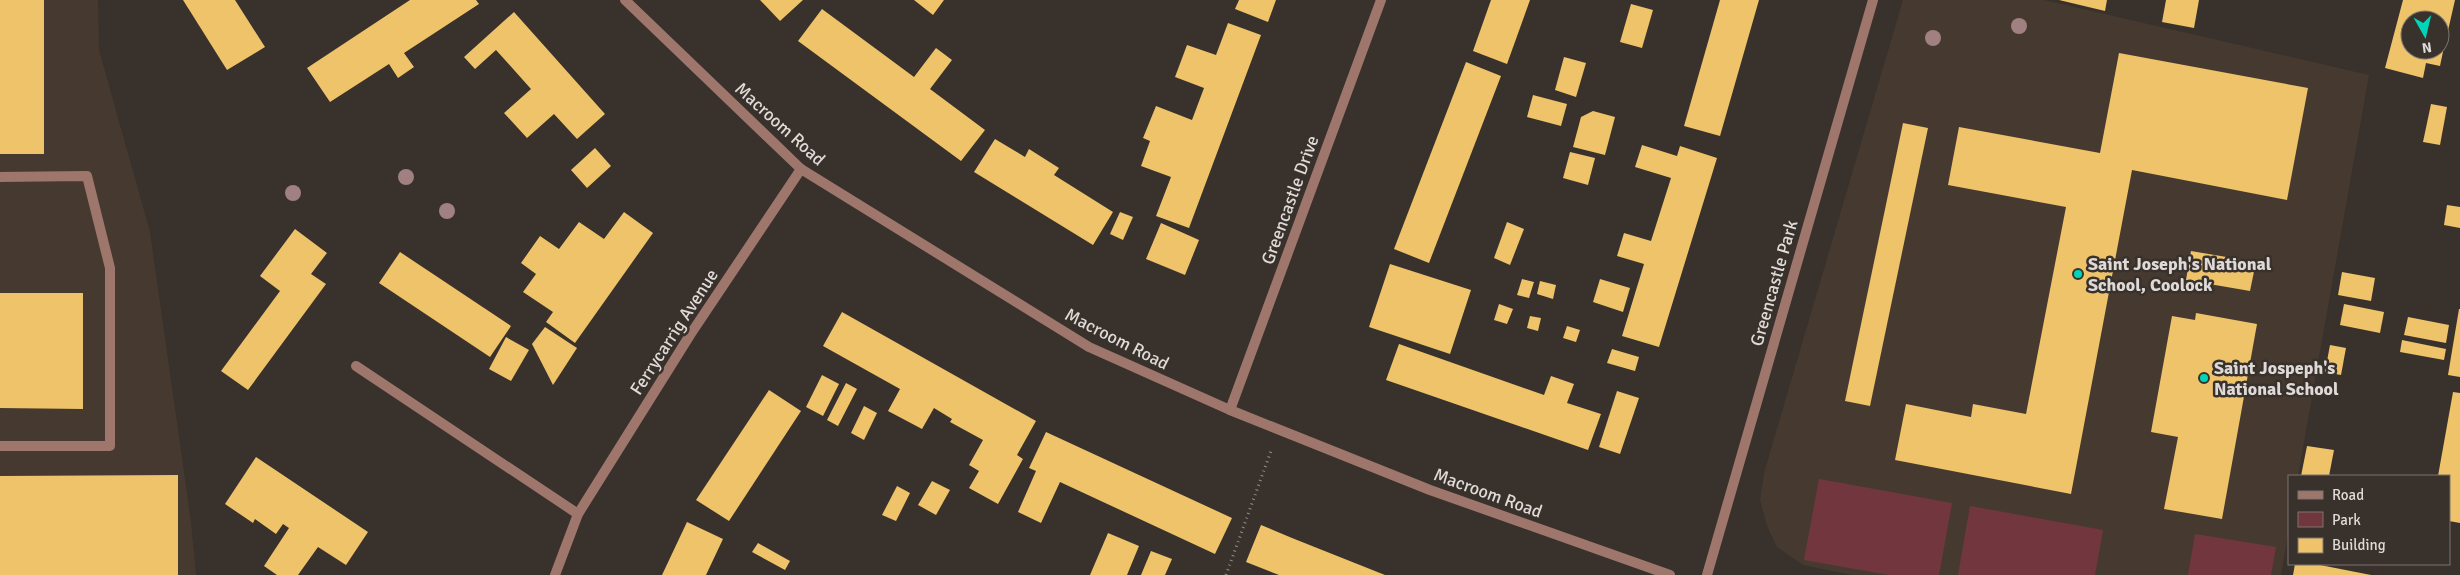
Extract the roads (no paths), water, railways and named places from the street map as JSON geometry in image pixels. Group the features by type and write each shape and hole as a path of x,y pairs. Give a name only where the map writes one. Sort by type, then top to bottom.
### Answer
{"street":[{"name":"Macroom Road","path":"625,0 801,169 1089,347 1230,410 1430,490 1670,575"},
{"name":"Greencastle Drive","path":"1230,410 1381,0"},
{"name":"Greencastle Park","path":"1707,575 1873,0"},
{"name":"Ferrycarrig Avenue","path":"555,575 578,514 690,335 801,169"},
{"path":"0,177 87,176 110,268 110,446 0,446"},
{"path":"356,366 578,514"}],"place":[{"name":"Saint Joseph's National School, Coolock","path":"2078,274"},
{"name":"Saint Jospeph's National School","path":"2204,378"}]}
